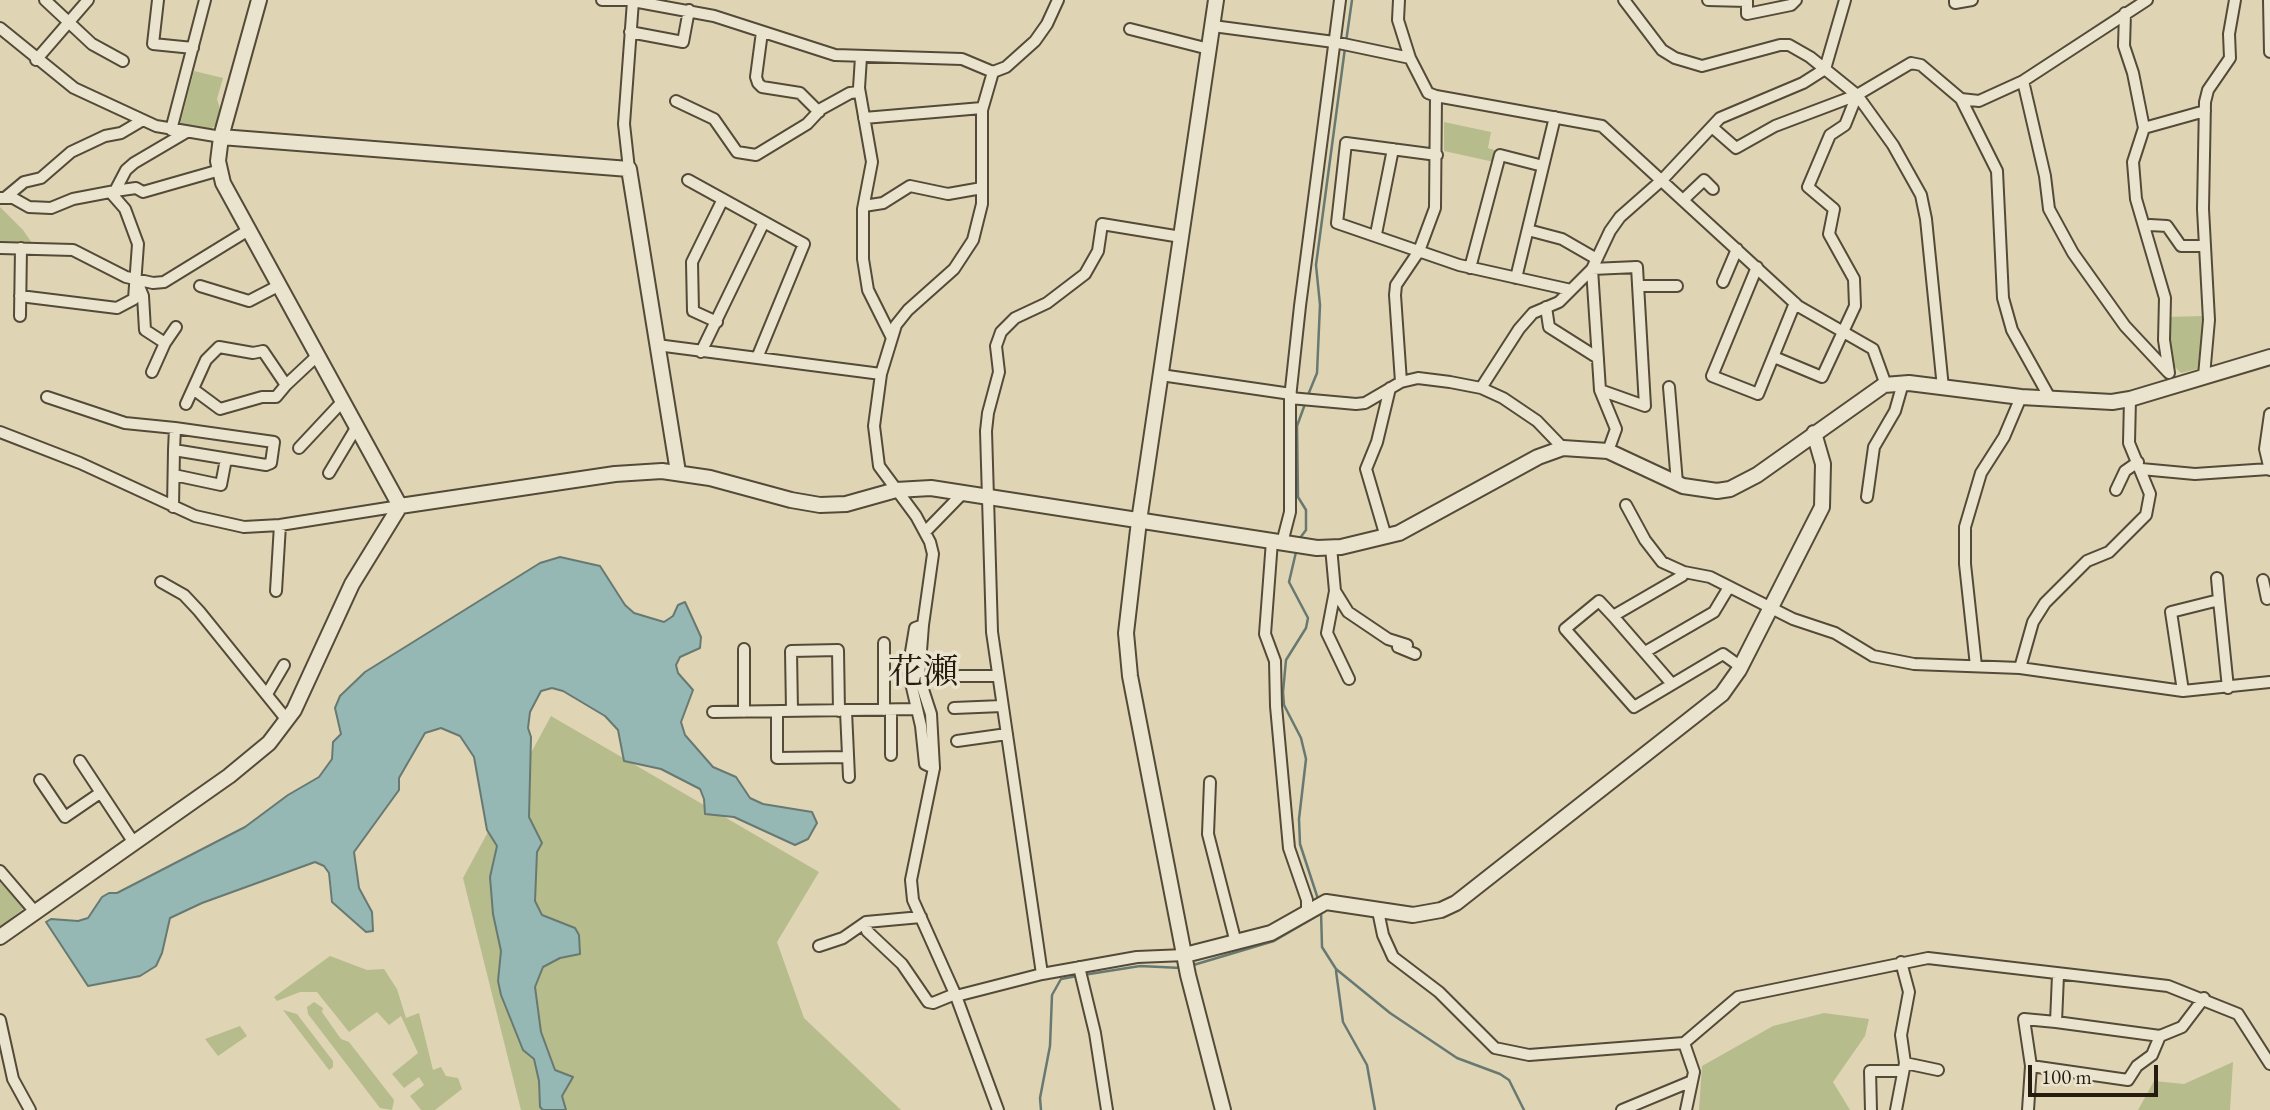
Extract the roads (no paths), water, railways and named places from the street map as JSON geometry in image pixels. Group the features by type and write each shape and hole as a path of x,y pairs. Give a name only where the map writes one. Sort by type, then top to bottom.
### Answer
{"street":[{"path":"45,0 92,44 123,61"},
{"path":"36,60 88,0"},
{"path":"158,0 153,44 193,48"},
{"path":"172,130 205,0"},
{"path":"259,0 221,137 220,170 223,183 400,506"},
{"path":"602,0 633,0 688,10 835,55 962,59 993,72 1006,67 1035,41 1048,24 1058,0"},
{"path":"633,0 625,124 629,169 678,472"},
{"path":"1216,0 1139,521 1128,603 1127,655 1186,963 1223,1110"},
{"path":"1340,0 1337,43 1291,396 1290,512 1287,543 1265,634 1275,661 1276,706 1289,848 1307,900 1317,906 1413,915 1441,910 1456,903 1721,694 1741,667 1822,507 1823,464 1814,433"},
{"path":"1399,0 1398,20 1407,41 1410,58 1428,93 1602,126 1795,303 1877,354 1886,385"},
{"path":"1624,0 1662,50 1685,62 1702,66 1720,64 1780,45 1797,48 1857,95 1893,145 1921,195 1926,219 1943,388"},
{"path":"1708,0 1747,1 1747,14 1791,5 1796,0"},
{"path":"1480,388 1519,329 1533,313 1559,302 1571,290 1593,263 1620,217 1662,179 1712,127 1736,109 1802,83 1825,69 1845,0"},
{"path":"1955,0 1955,3 1972,0"},
{"path":"2204,376 2209,320 2204,246 2205,111 2208,90 2230,58 2229,34 2235,0"},
{"path":"2269,0 2270,52"},
{"path":"1961,99 1979,102 2023,82 2143,1"},
{"path":"630,32 682,42 688,10"},
{"path":"2125,13 2123,46 2133,73 2144,128 2133,162 2136,199 2165,298 2164,340 2174,378"},
{"path":"1213,26 1337,43 1410,58"},
{"path":"0,28 36,60 74,88 143,120 185,133 629,169"},
{"path":"1130,29 1209,50"},
{"path":"762,32 756,77 758,83 762,87 800,93 818,112"},
{"path":"861,57 859,92 872,162 864,206 863,259 869,290 891,336"},
{"path":"1712,127 1736,148 1775,126 1857,95 1911,63 1921,65 1961,99 1997,171 2003,298 2012,330 2051,400"},
{"path":"993,72 982,108 982,204 973,240 954,269 908,310 891,336 881,374 874,446 879,466 930,542 933,567 923,625 919,677 931,714 934,768 911,880 913,900 955,995 998,1110"},
{"path":"2023,82 2045,176 2049,209 2073,253 2125,326 2174,378"},
{"path":"676,101 715,119 737,152 756,155 807,124 818,112 850,93 859,92"},
{"path":"1774,357 1822,377 1855,306 1854,279 1829,234 1834,209 1808,187 1830,135 1845,125 1857,95"},
{"path":"1401,382 1396,285 1419,251 1435,208 1436,96"},
{"path":"864,118 982,108"},
{"path":"2144,128 2205,111"},
{"path":"1516,278 1555,117"},
{"path":"3,197 24,182 41,178 71,152 105,136 121,133 143,120"},
{"path":"113,192 126,170 134,163 185,133"},
{"path":"1437,155 1346,143 1337,223 1471,268 1571,290"},
{"path":"1376,234 1393,149"},
{"path":"1471,268 1500,155 1543,166"},
{"path":"3,197 29,207 51,208 73,199 136,188 143,192 220,170"},
{"path":"688,180 804,244 757,358"},
{"path":"1684,199 1704,180 1713,189"},
{"path":"864,206 883,203 910,186 948,194 982,188"},
{"path":"20,296 117,308 134,299 138,244 125,209 113,192"},
{"path":"717,322 693,311 692,262 723,198"},
{"path":"701,352 764,222"},
{"path":"1042,974 992,632 987,499 988,413 997,385 996,346 1001,332 1015,318 1046,303 1085,274 1098,251 1102,224 1181,237"},
{"path":"2150,225 2167,226 2181,246 2204,246"},
{"path":"1528,230 1562,239 1593,263 1637,267 1645,405 1600,390"},
{"path":"0,248 73,250 137,282 164,282 247,231"},
{"path":"20,316 21,248"},
{"path":"1723,282 1737,249"},
{"path":"1593,263 1600,390 1616,429 1608,451"},
{"path":"1756,267 1712,376 1758,394 1795,303"},
{"path":"137,282 143,296 145,330 165,343"},
{"path":"200,286 249,301 278,286"},
{"path":"1638,286 1677,286"},
{"path":"1546,307 1549,327 1598,358"},
{"path":"152,372 165,343 176,327"},
{"path":"657,345 881,374"},
{"path":"186,404 206,360 219,347 253,353 264,351 286,385"},
{"path":"192,389 220,409 262,397 276,397 317,356"},
{"path":"0,432 80,463 195,516 244,527 280,525 615,474 678,472 820,505 855,502 917,487 1287,543 1331,547 1386,537 1439,513 1538,457 1563,448 1608,451 1697,490 1730,489 1757,475 1866,395 1886,385 1902,383 2087,403 2130,400 2174,378 2204,376 2269,362"},
{"path":"1161,375 1356,404 1365,403 1401,382 1431,379 1480,388 1521,409 1563,448"},
{"path":"1867,497 1874,447 1895,411 1902,383"},
{"path":"1386,537 1366,469 1377,442 1390,387"},
{"path":"1669,387 1676,483"},
{"path":"47,397 125,423 274,442 271,463 266,465 174,450"},
{"path":"1976,666 1965,564 1965,527 1980,473 2004,437 2021,397"},
{"path":"2020,668 2033,622 2045,603 2087,561 2109,552 2146,514 2150,494 2129,443 2130,400"},
{"path":"299,448 342,402"},
{"path":"2116,490 2125,471 2140,466 2195,474 2270,470 2265,449 2270,414"},
{"path":"173,507 175,428"},
{"path":"329,473 356,428"},
{"path":"174,475 221,485 226,459"},
{"path":"925,532 962,494"},
{"path":"1626,505 1662,562 1684,572 1710,577 1772,609 1835,633 1873,656 1913,664 2020,668 2183,691 2270,682"},
{"path":"0,937 239,768 269,743 287,720 312,677 352,584 400,506"},
{"path":"276,591 280,525"},
{"path":"1331,547 1335,591 1327,633 1349,680"},
{"path":"1613,616 1682,576 1684,572"},
{"path":"2217,578 2228,688"},
{"path":"161,582 184,595 287,720"},
{"path":"1645,652 1714,612 1729,587"},
{"path":"1335,591 1355,619 1369,624 1393,645 1415,654"},
{"path":"2183,691 2171,612 2219,600"},
{"path":"1672,684 1599,601 1565,629 1634,707 1723,654 1741,667"},
{"path":"923,625 915,628 908,670 925,764 934,768"},
{"path":"1388,639 1407,645"},
{"path":"884,643 891,755"},
{"path":"744,649 744,712"},
{"path":"792,711 791,651 838,650 849,777"},
{"path":"267,694 284,664"},
{"path":"960,676 998,676"},
{"path":"954,708 1002,706"},
{"path":"713,712 917,709"},
{"path":"776,712 777,758 848,757"},
{"path":"957,741 1007,734"},
{"path":"80,761 134,843"},
{"path":"40,780 65,817 100,793"},
{"path":"1210,782 1208,834 1236,943"},
{"path":"0,871 36,913"},
{"path":"866,922 867,931 902,964 928,1002 933,1003 1042,974 1137,957 1186,963 1236,943 1272,933 1317,906"},
{"path":"1378,911 1383,935 1393,957 1439,992 1495,1048 1530,1055 1684,1043 1738,997 1928,958 2168,986 2238,1014 2270,1064"},
{"path":"819,946 843,938 866,922 921,917"},
{"path":"1896,1110 1904,1067 1901,1035 1909,992 1902,962"},
{"path":"1079,967 1095,1033 1107,1110"},
{"path":"2056,1022 2058,975"},
{"path":"2028,1110 2031,1066 2024,1019 2160,1036 2182,1027 2203,998"},
{"path":"0,1020 13,1079 30,1110"},
{"path":"2031,1066 2128,1080 2137,1066 2151,1055 2160,1036"},
{"path":"1684,1043 1694,1072 1686,1110"},
{"path":"1871,1110 1870,1071 1904,1067 1938,1070"},
{"path":"1622,1110 1692,1081"}],"water":[{"path":"560,557 600,566 625,605 634,613 664,622 673,616 678,605 685,602 701,637 700,648 680,657 676,665 678,673 693,690 681,722 685,735 713,767 736,777 750,798 763,804 812,812 817,823 808,839 795,845 734,817 705,814 700,789 661,769 624,761 618,730 605,716 563,691 552,688 541,691 530,712 528,728 531,737 529,817 542,843 537,852 535,901 542,915 575,928 579,935 580,954 560,958 543,967 535,987 541,1032 555,1070 573,1077 562,1096 566,1110 543,1110 540,1107 539,1081 534,1059 523,1050 501,995 498,981 501,951 493,914 490,877 497,846 487,830 474,757 460,736 441,728 425,733 399,778 399,790 354,852 359,888 372,912 373,931 366,932 332,902 329,873 324,866 315,862 202,903 170,918 162,953 156,966 140,976 88,986 46,922 51,919 78,921 88,918 102,897 117,893 245,827 288,795 319,777 332,759 333,742 341,734 335,708 340,696 365,672 540,563"}],"waterway":[{"path":"1346,42 1352,0"},
{"path":"1308,395 1317,373 1320,305 1316,265 1345,48"},
{"path":"1300,538 1306,530 1306,510 1298,497 1297,426 1305,404"},
{"path":"1296,552 1289,582 1308,618 1306,628 1286,660 1283,692 1284,705 1301,738 1306,759 1299,819 1300,844 1319,902"},
{"path":"1321,911 1322,947 1336,969 1390,1013 1457,1058 1509,1080 1524,1110"},
{"path":"1190,966 1274,941 1322,913"},
{"path":"1083,975 1140,966 1181,968"},
{"path":"1336,971 1343,1022 1367,1065 1375,1110"},
{"path":"1041,1110 1040,1098 1050,1046 1052,995 1061,979 1077,976"}],"district":[{"name":"花瀬","path":"923,673"}]}
